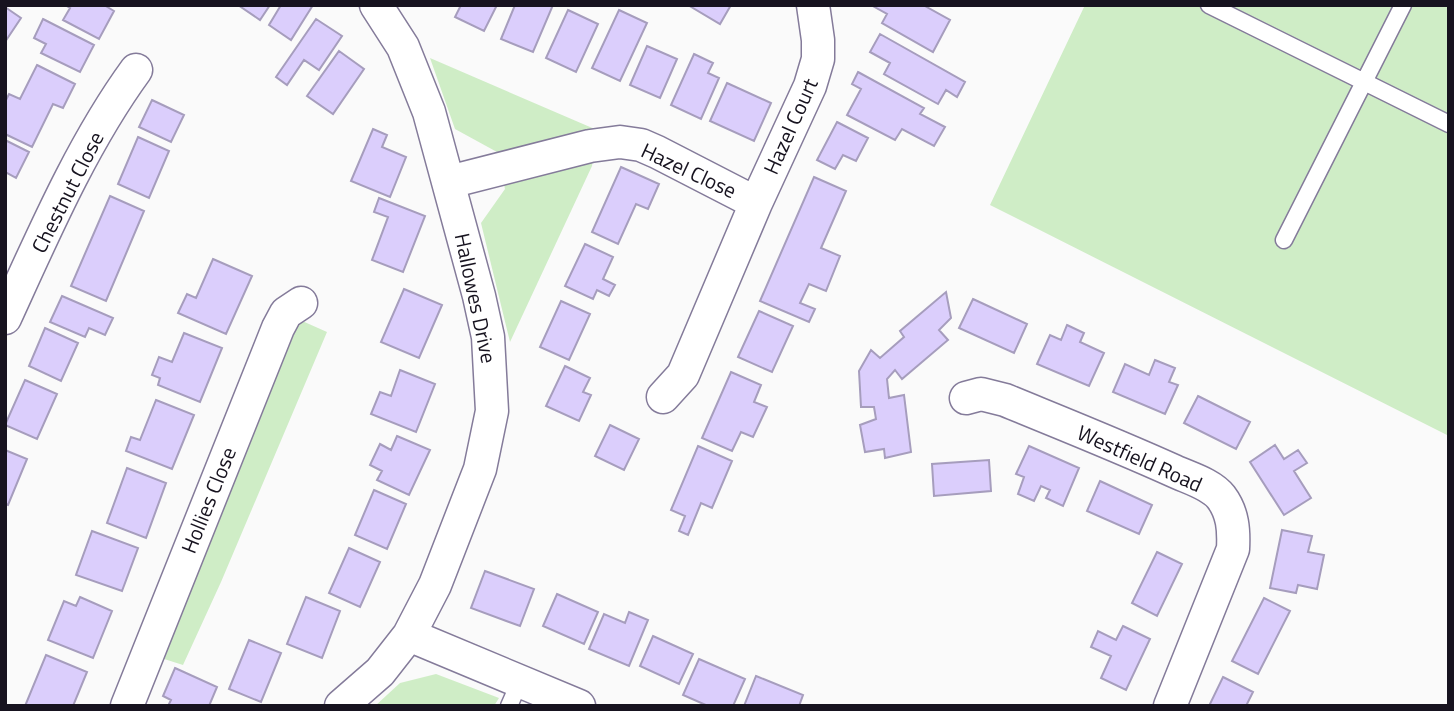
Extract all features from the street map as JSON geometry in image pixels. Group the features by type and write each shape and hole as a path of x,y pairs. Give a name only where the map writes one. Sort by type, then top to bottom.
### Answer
{"street":[{"name":"Hallowes Drive","path":"341,706 380,672 409,635 435,585 471,493 488,440 492,411 488,337 449,182 415,72 403,47 376,5"},
{"name":"Hazel Court","path":"756,202 810,86 818,59 813,5"},
{"name":"Chestnut Close","path":"5,318 54,211 117,96 136,70"},
{"name":"Hazel Close","path":"449,182 590,146 620,142 641,145 657,152 756,202 683,375 663,397"},
{"name":"Hollies Close","path":"127,706 278,328 286,313 301,303"},
{"name":"Westfield Road","path":"966,398 981,394 1005,400 1156,463 1202,484 1220,496 1234,529 1233,548 1170,706"},
{"path":"409,635 514,693 579,706"}],"lane":[{"path":"1209,5 1449,124"},
{"path":"1284,240 1403,5"}],"green space":[{"path":"1085,5 1449,5 1449,436 990,205"},
{"path":"430,58 597,130 592,166 510,342 481,223 505,189 497,152 455,129"},
{"path":"300,320 327,332 183,665 161,658 264,404"},
{"path":"436,674 499,698 494,706 375,706 400,683"}],"building":[{"path":"65,5 104,5 114,11 99,39 63,20 70,8"},
{"path":"238,5 270,5 260,20"},
{"path":"281,5 313,5 291,40 269,25"},
{"path":"461,5 497,5 484,31 455,17"},
{"path":"515,5 553,5 533,52 501,39"},
{"path":"688,5 731,5 720,24"},
{"path":"871,5 923,5 950,20 933,52 882,23 887,14"},
{"path":"5,7 21,18 5,42"},
{"path":"568,10 598,24 576,72 546,58"},
{"path":"619,10 647,23 620,81 592,68"},
{"path":"43,19 94,45 80,72 41,53 46,44 34,38"},
{"path":"316,19 342,36 319,70 304,60 287,85 276,77"},
{"path":"880,34 965,82 957,97 946,90 938,104 884,74 890,63 870,52"},
{"path":"647,46 677,59 660,98 630,85"},
{"path":"339,51 364,69 333,114 307,96"},
{"path":"694,54 713,63 708,73 719,78 701,119 671,105"},
{"path":"37,65 75,84 63,108 53,104 32,147 5,134 5,102 9,94 20,99"},
{"path":"858,72 924,108 920,114 945,127 934,146 902,129 895,140 847,115 861,89 852,84"},
{"path":"727,83 771,103 754,141 710,121"},
{"path":"152,100 184,115 171,142 139,127"},
{"path":"837,122 868,138 856,161 843,155 835,169 817,160"},
{"path":"373,129 387,135 382,147 406,157 390,197 351,181"},
{"path":"138,137 169,151 149,198 118,184"},
{"path":"5,140 29,152 16,178 5,172"},
{"path":"621,167 659,184 648,209 636,204 618,244 592,232"},
{"path":"814,177 846,191 821,248 840,256 826,291 809,284 800,303 815,309 809,322 760,301"},
{"path":"110,196 144,211 106,301 71,286"},
{"path":"379,198 425,216 403,272 372,260 388,217 374,212"},
{"path":"585,244 613,257 603,279 615,285 609,296 597,290 593,299 565,286"},
{"path":"213,259 252,276 226,334 178,313 187,294 196,298"},
{"path":"404,289 442,305 419,358 381,342"},
{"path":"946,292 951,318 939,330 948,340 902,379 895,370 887,379 889,398 904,395 911,452 885,458 884,449 865,452 860,425 876,419 874,407 861,407 859,371 871,350 880,358 904,337 900,331"},
{"path":"62,296 113,318 105,335 89,328 85,337 50,322"},
{"path":"973,299 1027,324 1014,353 959,328"},
{"path":"561,301 590,314 569,360 540,347"},
{"path":"759,311 793,326 772,372 738,357"},
{"path":"1067,325 1084,333 1080,342 1104,353 1089,386 1037,364 1050,335 1061,340"},
{"path":"45,328 78,343 61,381 29,366"},
{"path":"184,333 222,348 200,402 158,385 160,378 152,375 159,357 172,362"},
{"path":"1155,360 1175,368 1169,382 1178,385 1165,414 1113,392 1125,364 1149,375"},
{"path":"565,366 590,378 583,392 591,395 579,421 546,406"},
{"path":"400,370 435,384 416,432 371,414 380,392 391,396"},
{"path":"731,372 761,385 754,402 767,407 753,437 741,432 732,451 702,438"},
{"path":"25,380 57,394 37,439 5,425"},
{"path":"1198,396 1250,422 1236,449 1184,423"},
{"path":"156,400 194,415 172,469 126,451 131,437 140,440"},
{"path":"610,425 639,439 624,470 595,456"},
{"path":"397,436 430,450 409,495 377,480 382,471 370,465 380,444 391,450"},
{"path":"1275,445 1284,459 1298,450 1307,463 1294,471 1311,498 1284,515 1250,462"},
{"path":"698,446 732,461 712,508 701,503 688,535 679,531 685,516 671,510"},
{"path":"1029,446 1079,468 1063,506 1046,498 1050,490 1041,486 1034,501 1018,494 1024,477 1016,474"},
{"path":"5,450 27,459 8,505 5,504"},
{"path":"989,460 991,491 934,496 932,464"},
{"path":"127,468 166,483 146,538 107,523"},
{"path":"1100,481 1152,505 1139,534 1087,511"},
{"path":"374,490 406,504 387,549 355,535"},
{"path":"1282,530 1312,536 1308,552 1324,555 1317,589 1298,585 1296,593 1270,588"},
{"path":"92,531 138,548 122,591 76,575"},
{"path":"349,548 380,562 360,607 329,593"},
{"path":"1157,552 1182,564 1157,616 1132,603"},
{"path":"485,571 534,589 520,626 471,608"},
{"path":"557,594 598,612 584,644 543,626"},
{"path":"80,597 112,611 93,658 48,640 64,601 76,606"},
{"path":"306,597 340,611 322,658 287,644"},
{"path":"1264,598 1290,611 1258,674 1232,661"},
{"path":"629,612 648,620 629,666 589,649 604,614 625,623"},
{"path":"1123,626 1150,639 1126,690 1101,678 1111,656 1091,647 1098,631 1116,640"},
{"path":"653,636 693,654 679,684 640,666"},
{"path":"249,640 281,653 261,702 229,689"},
{"path":"46,655 87,672 73,706 25,706"},
{"path":"699,659 745,679 733,706 708,706 683,695"},
{"path":"175,668 217,687 209,706 168,706 171,700 163,696"},
{"path":"756,676 803,695 799,706 744,706"},
{"path":"1223,677 1253,692 1246,706 1209,706"}]}
